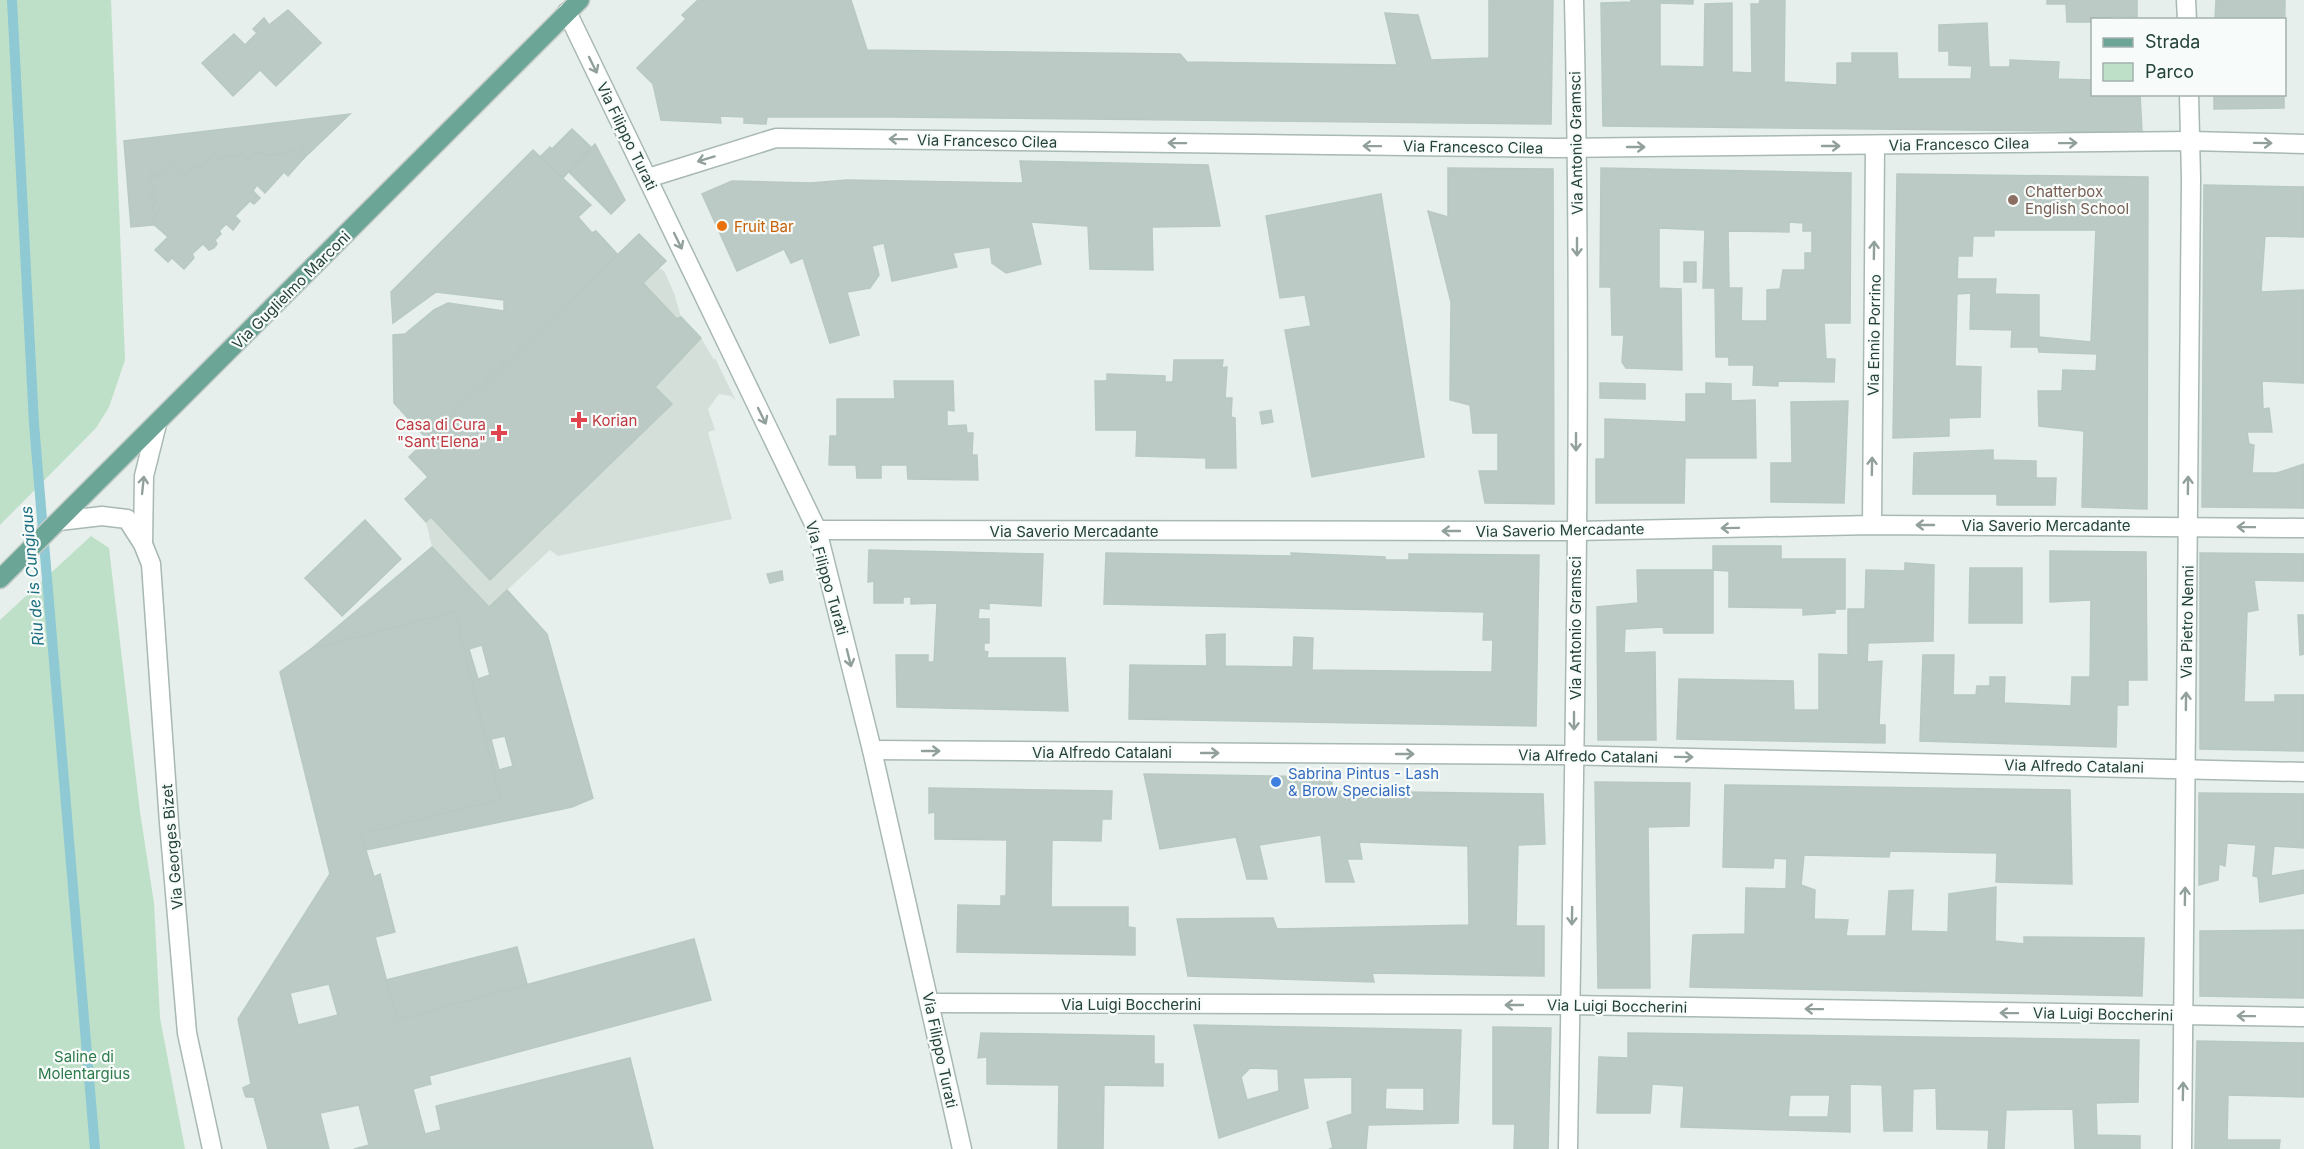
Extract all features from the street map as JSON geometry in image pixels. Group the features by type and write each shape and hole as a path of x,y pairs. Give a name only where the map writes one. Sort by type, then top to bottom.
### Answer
{"main road":[{"name":"Via Guglielmo Marconi","path":"0,579 158,424 574,6"}],"street":[{"name":"Via Antonio Gramsci","path":"1568,1149 1576,531 1577,148 1574,0"},
{"path":"2186,0 2187,18"},
{"name":"Via Filippo Turati","path":"574,6 629,143 817,530 872,750 962,1149"},
{"name":"Via Pietro Nenni","path":"2182,1149 2191,141 2189,96"},
{"name":"Via Francesco Cilea","path":"648,178 776,138 1577,148 2191,141 2304,144"},
{"name":"Via Ennio Porrino","path":"1872,525 1875,145"},
{"name":"Via Georges Bizet","path":"142,544 144,476 158,424"},
{"name":"Via Georges Bizet","path":"59,521 102,516 127,519 151,564 187,1033 212,1149"},
{"name":"Via Saverio Mercadante","path":"817,530 1576,531 1872,525 2304,528"},
{"name":"Via Alfredo Catalani","path":"872,750 1574,755 2304,771"},
{"name":"Via Luigi Boccherini","path":"930,1004 1571,1005 2304,1017"}],"shaded area":[{"name":"Korian","path":"639,234 666,261 659,268 664,271 674,293 681,317 701,338 714,360 715,358 736,401 731,396 719,394 708,409 715,430 708,432 732,519 558,556 550,550 489,607 432,547 426,522 405,499 428,477 409,457"}],"green space":[{"path":"0,0 111,0 125,360 109,407 96,428 0,525"},
{"name":"Saline di Molentargius","path":"91,536 109,548 140,812 154,903 160,1018 185,1149 0,1149 0,620"}],"building":[{"path":"698,0 851,0 867,50 1180,54 1187,62 1397,65 1385,13 1418,15 1431,60 1489,58 1489,0 1553,0 1551,124 767,117 766,124 744,123 744,117 720,116 721,123 661,120 653,84 637,68 686,19 682,15"},
{"path":"1631,0 1693,0 1693,4 1660,3 1660,66 1704,67 1705,4 1732,3 1732,72 1752,73 1751,4 1759,4 1760,0 1785,0 1784,82 1837,85 1837,63 1852,63 1852,53 1897,53 1898,79 1971,79 1972,66 1949,65 1949,51 1939,51 1939,25 1987,23 1989,67 2010,67 2010,60 2059,62 2058,79 2091,80 2091,96 2140,96 2142,132 1603,126 1601,3 1631,2"},
{"path":"2047,0 2137,0 2137,17 2111,16 2111,18 2091,18 2091,22 2067,22 2066,4 2047,4"},
{"path":"2216,0 2285,0 2285,18 2215,18"},
{"path":"288,10 321,43 276,86 260,70 233,96 202,63 234,34 245,45 257,33 253,29 264,18 269,25"},
{"path":"2214,96 2284,96 2284,108 2214,109"},
{"path":"350,114 304,158 304,147 296,155 291,150 265,156 263,153 254,153 247,160 242,154 236,159 233,155 218,159 216,153 200,169 196,165 182,178 169,165 157,178 152,171 150,182 156,189 150,196 157,202 151,209 157,215 151,222 154,225 131,227 124,141"},
{"path":"572,129 591,147 563,178 540,157 550,147 552,149"},
{"path":"595,144 625,200 611,214 569,172"},
{"path":"304,147 304,158 288,176 284,172 265,193 257,185 253,191 260,198 254,204 250,201 235,216 240,221 233,230 226,224 219,231 221,234 215,240 217,244 214,248 209,250 203,244 192,254 194,258 184,269 172,258 168,262 155,250 168,237 151,222 157,215 151,209 157,202 150,196 156,189 150,182 152,171 157,178 169,165 182,178 196,165 200,169 216,153 218,159 233,155 236,159 242,154 247,160 254,153 263,153 265,156 291,150 296,155"},
{"path":"533,150 591,205 578,217 592,233 596,231 618,255 427,439 394,403 393,335 405,334 434,310 448,303 504,311 504,300 436,292 393,323 391,292"},
{"path":"1020,161 1208,165 1220,226 1152,227 1153,270 1090,269 1088,226 1031,222 1041,264 1006,273 992,263 990,247 953,253 957,267 892,281 884,243 872,246 879,275 870,288 847,292 859,335 830,343 803,258 791,263 784,249 737,271 702,194 732,181 1023,183"},
{"path":"1448,168 1553,169 1554,504 1485,503 1479,471 1498,471 1498,433 1473,433 1470,405 1450,400 1451,302 1428,211 1448,217"},
{"path":"1601,168 1851,173 1850,323 1824,323 1826,359 1835,359 1834,382 1778,381 1778,386 1753,385 1754,365 1729,365 1729,357 1716,357 1715,288 1703,288 1705,230 1659,228 1659,288 1681,289 1682,370 1626,368 1622,362 1624,335 1612,335 1611,287 1600,287","holes":["1789,222 1803,223 1803,231 1812,231 1812,253 1805,253 1805,270 1783,270 1780,289 1767,290 1767,321 1741,321 1742,288 1729,288 1728,231 1789,232"]},
{"path":"1897,174 2148,177 2147,509 2082,507 2084,431 2039,426 2038,391 2062,391 2063,370 2096,371 2097,354 2039,352 2038,347 2011,347 2012,330 1970,329 1971,293 1957,294 1955,366 1981,367 1980,417 1949,418 1949,436 1893,438","holes":["1994,230 2096,230 2091,342 2039,337 2039,295 1995,294 1996,279 1957,279 1958,256 1972,256 1973,236 1994,236"]},
{"path":"2204,185 2304,187 2304,237 2265,236 2261,292 2304,290 2304,383 2262,381 2263,409 2269,408 2272,432 2247,432 2249,444 2254,445 2252,473 2277,473 2304,464 2304,508 2202,507"},
{"path":"1381,194 1424,457 1312,477 1285,330 1311,326 1305,295 1280,298 1266,216"},
{"name":"Korian","path":"639,234 666,261 643,283 677,319 681,317 701,338 655,387 672,404 490,580 431,517 426,522 405,499 428,477 409,457"},
{"path":"1684,262 1696,262 1696,282 1684,282"},
{"path":"1174,360 1223,360 1222,368 1227,367 1225,398 1232,398 1231,417 1235,418 1236,468 1206,468 1206,458 1136,456 1137,430 1096,430 1095,381 1107,381 1107,374 1165,376 1165,382 1173,382"},
{"path":"894,381 953,381 954,411 947,410 947,426 966,425 967,433 973,433 972,455 977,455 978,480 908,479 907,465 881,465 881,478 857,478 856,465 829,465 830,436 837,436 837,399 895,399"},
{"path":"1600,383 1645,384 1645,399 1600,398"},
{"path":"1706,383 1731,384 1731,401 1755,400 1756,458 1685,458 1684,503 1596,503 1596,459 1605,459 1605,419 1686,422 1686,394 1706,394"},
{"path":"1848,401 1844,503 1771,502 1771,463 1792,463 1791,402"},
{"path":"1271,410 1273,422 1262,424 1260,412"},
{"path":"1993,450 1993,460 2036,461 2036,478 2056,478 2055,505 1997,505 1997,494 1913,494 1914,453"},
{"path":"365,520 401,559 342,616 305,578"},
{"path":"1713,546 1781,546 1781,559 1845,559 1845,609 1835,609 1835,613 1803,615 1803,608 1729,607 1729,571 1713,570"},
{"path":"432,547 489,607 507,590 547,634 593,798 572,807 366,850 361,834 500,799 455,612 311,649","holes":["482,645 490,675 478,679 469,649","505,736 513,766 499,770 491,739"]},
{"path":"869,550 1043,554 1041,606 989,603 989,609 979,608 978,619 989,619 989,643 984,643 984,651 988,652 987,658 1065,658 1068,711 897,707 896,655 928,655 928,662 934,662 937,603 911,604 911,597 903,597 903,603 874,603 874,581 868,582"},
{"path":"2050,551 2146,552 2147,680 2128,680 2128,705 2117,705 2116,747 1920,741 1923,655 1954,655 1953,695 1976,695 1977,686 1990,686 1990,677 2005,677 2004,703 2071,706 2072,677 2090,677 2091,600 2050,602"},
{"path":"1106,553 1292,556 1291,553 1385,557 1385,560 1409,560 1409,554 1539,555 1536,726 1129,719 1130,665 1207,666 1206,635 1225,634 1225,666 1293,667 1294,637 1313,638 1312,670 1492,672 1493,640 1483,640 1484,612 1104,604"},
{"path":"2200,553 2304,554 2304,581 2254,580 2258,610 2247,612 2244,702 2275,702 2275,695 2304,695 2304,751 2200,749"},
{"path":"1905,563 1934,565 1933,641 1868,643 1867,662 1882,661 1879,725 1885,725 1885,743 1677,739 1679,679 1793,681 1794,710 1819,710 1819,654 1848,655 1848,609 1865,609 1866,570 1905,571"},
{"path":"1970,568 2022,568 2022,623 1969,623"},
{"path":"1637,570 1713,570 1713,633 1664,633 1663,627 1625,629 1624,653 1655,652 1656,740 1598,740 1597,607 1638,603"},
{"path":"782,571 783,580 770,583 767,574"},
{"path":"455,612 500,799 361,834 374,877 380,874 395,932 375,937 397,1020 694,939 711,1000 429,1076 431,1084 413,1089 425,1134 441,1130 436,1106 630,1058 653,1149 354,1149 369,1145 359,1105 320,1113 329,1149 268,1149 254,1097 246,1097 243,1088 251,1084 238,1019 330,874 280,672 311,649","holes":["329,984 338,1015 298,1025 290,993"]},
{"path":"2298,615 2304,615 2304,654 2300,655"},
{"path":"1144,774 1331,777 1333,791 1543,794 1545,844 1518,845 1516,926 1544,926 1544,976 1372,973 1374,982 1188,976 1177,919 1273,918 1277,929 1469,925 1468,846 1359,842 1362,859 1347,859 1354,882 1326,882 1321,835 1259,845 1267,879 1247,879 1236,837 1160,849"},
{"path":"1595,782 1690,783 1689,826 1648,827 1650,988 1598,988"},
{"path":"1725,785 2070,790 2072,884 1996,882 1997,853 1890,851 1889,857 1804,855 1801,885 1815,890 1814,919 1848,920 1846,936 1886,936 1889,891 1913,890 1911,931 1948,932 1949,894 1996,887 1995,941 2024,944 2024,937 2144,938 2142,996 1690,987 1693,935 1745,934 1746,888 1786,889 1787,859 1774,858 1773,868 1723,867"},
{"path":"929,788 1112,791 1111,819 1102,819 1101,841 1052,840 1051,907 1128,907 1128,927 1135,928 1135,955 957,952 958,905 1001,906 1001,896 1006,896 1007,840 935,839 935,812 929,813"},
{"path":"2199,793 2304,794 2304,848 2274,846 2271,876 2304,870 2304,893 2260,902 2258,877 2253,876 2256,845 2227,843 2225,866 2219,864 2218,880 2199,885"},
{"path":"2304,930 2304,998 2200,996 2200,931"},
{"path":"517,947 527,984 397,1020 386,980"},
{"path":"1194,1025 1461,1030 1458,1123 1368,1125 1366,1149 1329,1149 1333,1148 1327,1122 1352,1114 1352,1077 1303,1078 1308,1108 1219,1138","holes":["1250,1068 1278,1069 1279,1091 1247,1100 1241,1077","1386,1088 1424,1088 1424,1111 1385,1109"]},
{"path":"1493,1027 1551,1028 1548,1149 1514,1149 1515,1124 1493,1124"},
{"path":"981,1033 1154,1036 1154,1064 1163,1064 1163,1086 1104,1085 1103,1149 1058,1149 1059,1085 987,1084 987,1057 978,1058"},
{"path":"1628,1033 2139,1040 2138,1102 2096,1103 2097,1135 2140,1136 2140,1149 2075,1149 2073,1109 2006,1110 2004,1149 1988,1149 1989,1130 1937,1129 1936,1088 1913,1089 1912,1131 1884,1131 1882,1085 1850,1084 1850,1132 1681,1127 1684,1086 1652,1084 1650,1113 1597,1113 1599,1057 1628,1058","holes":["1790,1095 1830,1095 1828,1117 1788,1117"]},
{"path":"2197,1041 2304,1043 2304,1097 2228,1095 2227,1140 2280,1140 2279,1149 2195,1149"}],"waterway":[{"name":"Riu de is Cungiaus","path":"12,0 34,424 95,1149"}],"place":[{"name":"Chatterbox English School","path":"2013,200"},
{"name":"Fruit Bar","path":"722,226"},
{"name":"Korian","path":"579,420"},
{"name":"Casa di Cura \"Sant'Elena\"","path":"499,433"},
{"name":"Sabrina Pintus - Lash & Brow Specialist","path":"1276,782"}]}
